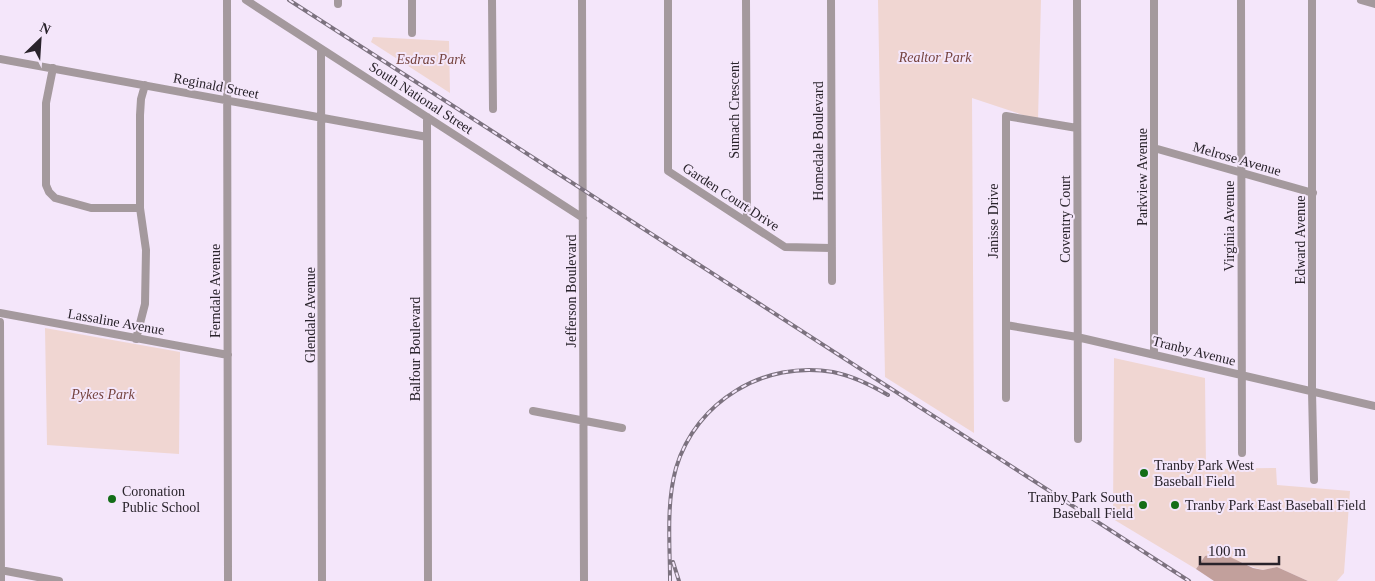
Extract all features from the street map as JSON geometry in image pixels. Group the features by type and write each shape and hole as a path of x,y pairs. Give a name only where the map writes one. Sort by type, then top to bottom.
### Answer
{"street":[{"name":"Ferndale Avenue","path":"227,0 228,581"},
{"name":"South National Street","path":"246,0 583,218"},
{"path":"412,0 412,33"},
{"path":"492,0 493,109"},
{"name":"Jefferson Boulevard","path":"582,0 584,581"},
{"name":"Garden Court Drive","path":"668,0 668,171 785,247 831,248"},
{"name":"Sumach Crescent","path":"746,0 747,221"},
{"name":"Homedale Boulevard","path":"831,0 832,281"},
{"name":"Coventry Court","path":"1077,0 1078,439"},
{"name":"Parkview Avenue","path":"1154,0 1154,354"},
{"name":"Virginia Avenue","path":"1241,0 1242,453"},
{"name":"Edward Avenue","path":"1312,0 1312,392 1314,480"},
{"path":"1361,0 1375,4"},
{"name":"Glendale Avenue","path":"322,49 322,581"},
{"name":"Reginald Street","path":"0,59 427,137"},
{"path":"53,68 46,103 46,185 49,192 55,198 91,208 140,208"},
{"path":"136,339 145,304 146,250 140,208 140,115 141,99 146,85"},
{"name":"Janisse Drive","path":"1006,398 1006,116 1077,128"},
{"name":"Balfour Boulevard","path":"427,117 428,581"},
{"name":"Melrose Avenue","path":"1154,148 1313,193"},
{"name":"Lassaline Avenue","path":"0,313 228,356"},
{"path":"0,322 1,581"},
{"name":"Tranby Avenue","path":"1006,325 1077,337 1375,406"},
{"path":"533,411 622,428"},
{"path":"0,570 59,581"}],"green space":[{"name":"Realtor Park","path":"878,0 1041,0 1038,120 972,98 974,433 885,377"},
{"name":"Esdras Park","path":"373,37 449,41 450,93 371,42"},
{"name":"Pykes Park","path":"45,328 180,352 179,454 47,445"},
{"path":"1114,358 1205,378 1206,469 1276,468 1277,485 1350,491 1344,573 1337,581 1308,581 1277,567 1263,570 1241,562 1205,556 1196,569 1113,519"}],"shaded area":[{"path":"1215,554 1228,556 1253,568 1263,570 1277,567 1308,581 1214,581 1196,569 1205,556"}],"railway":[{"path":"289,0 1189,581"},
{"path":"670,581 670,510 676,468 686,444 699,423 717,405 736,390 759,379 783,373 808,370 833,372 848,376 888,395"},
{"path":"673,562 679,581"}],"place":[{"name":"Tranby Park West Baseball Field","path":"1144,473"},
{"name":"Coronation Public School","path":"112,499"},
{"name":"Tranby Park South Baseball Field","path":"1143,505"},
{"name":"Tranby Park East Baseball Field","path":"1175,505"}]}
